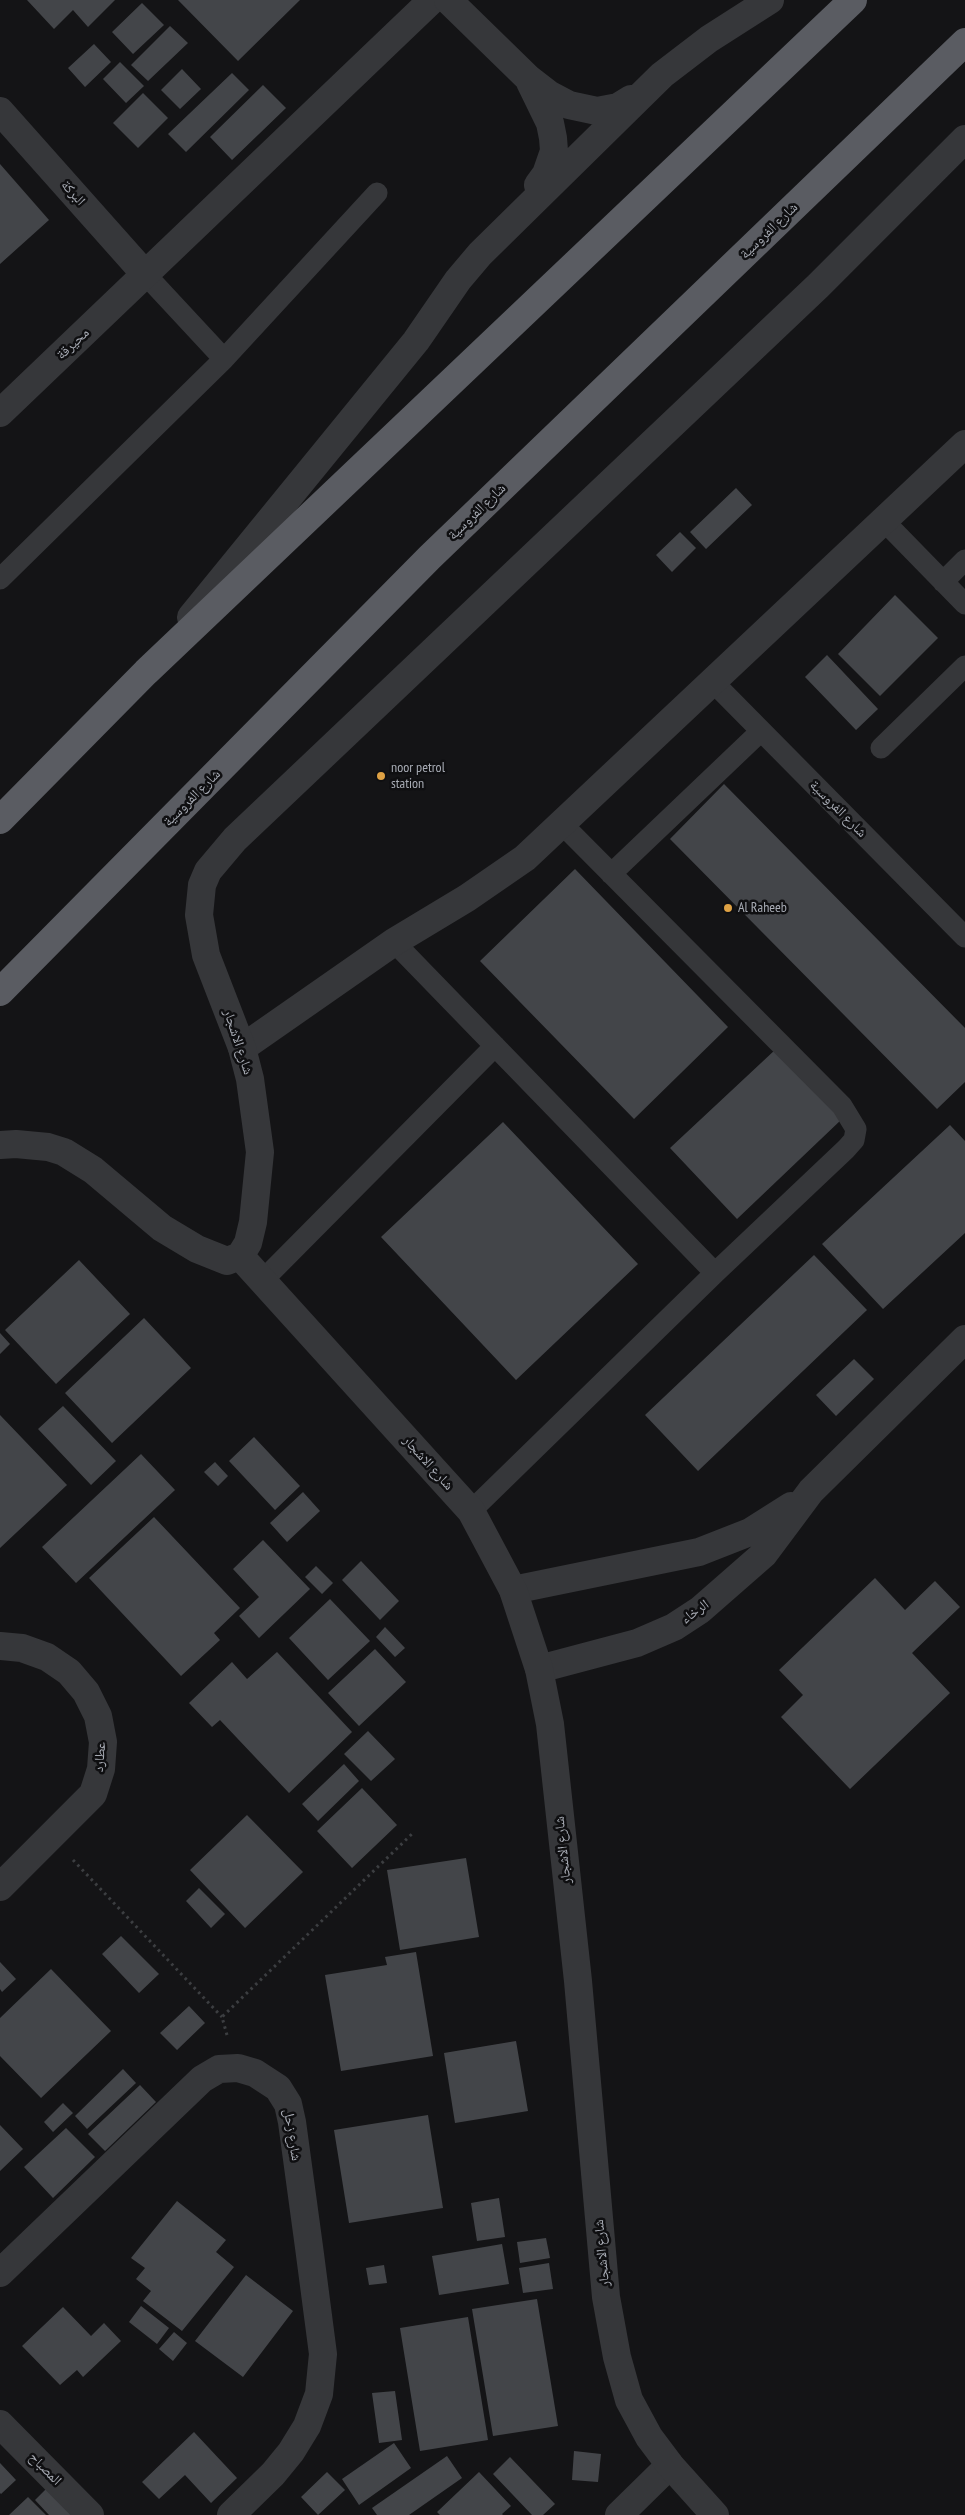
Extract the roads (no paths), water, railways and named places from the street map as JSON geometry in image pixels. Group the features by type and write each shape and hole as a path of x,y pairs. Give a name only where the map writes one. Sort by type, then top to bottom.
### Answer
{"highway":[{"path":"0,820 146,672 853,0"},
{"name":"شارع الفروسية","path":"0,992 430,557 965,42"}],"street":[{"name":"محيرقة","path":"0,414 432,0"},
{"path":"448,0 528,78 550,95 581,108 597,110 609,109 639,95"},
{"path":"146,672 416,341 458,280 521,211 639,95 709,39 770,0"},
{"path":"521,211 546,174 554,151 550,124 528,78"},
{"name":"البركة","path":"0,111 145,274"},
{"name":"شارع الاشجار","path":"715,2515 670,2465 649,2437 630,2400 616,2357 606,2297 578,1981 550,1724 539,1669 513,1590 472,1512 240,1256 248,1242 253,1222 260,1152 250,1079 242,1048 206,954 199,915 202,885 217,859 235,839 810,293 965,139"},
{"path":"242,1048 394,942 492,882 525,858 563,825 712,681 965,444"},
{"path":"0,1145 16,1144 64,1152 93,1170 162,1228 197,1249 227,1261 240,1256"},
{"name":"الرخاء","path":"539,1669 637,1643 674,1627 700,1610 764,1554 810,1491 965,1339"},
{"name":"الرخاء","path":"513,1590 698,1552 750,1532 810,1491"},
{"name":"عطارد","path":"0,1646 22,1648 39,1654 69,1672 86,1692 98,1716 103,1742 101,1769 93,1794 0,1887"},
{"name":"شارع زحل","path":"0,2273 202,2080 219,2070 238,2068 255,2072 278,2088 288,2104 292,2122 323,2354 319,2394 307,2426 291,2452 273,2474 231,2515"},
{"name":"المصباح","path":"0,2424 90,2515"},
{"path":"619,2515 670,2465"}],"lane":[{"path":"0,579 224,359 377,193"},
{"path":"145,274 224,359"},
{"path":"884,520 965,604"},
{"path":"943,582 965,560"},
{"path":"881,748 965,666"},
{"name":"شارع الفروسية","path":"712,681 965,937"},
{"path":"611,874 761,731"},
{"path":"472,1512 716,1273 846,1149 854,1140 856,1129 842,1106 563,825"},
{"path":"394,942 716,1273"},
{"path":"263,1280 495,1046"}],"place":[{"name":"noor petrol station","path":"381,776"},
{"name":"Al Raheeb","path":"728,908"}]}
